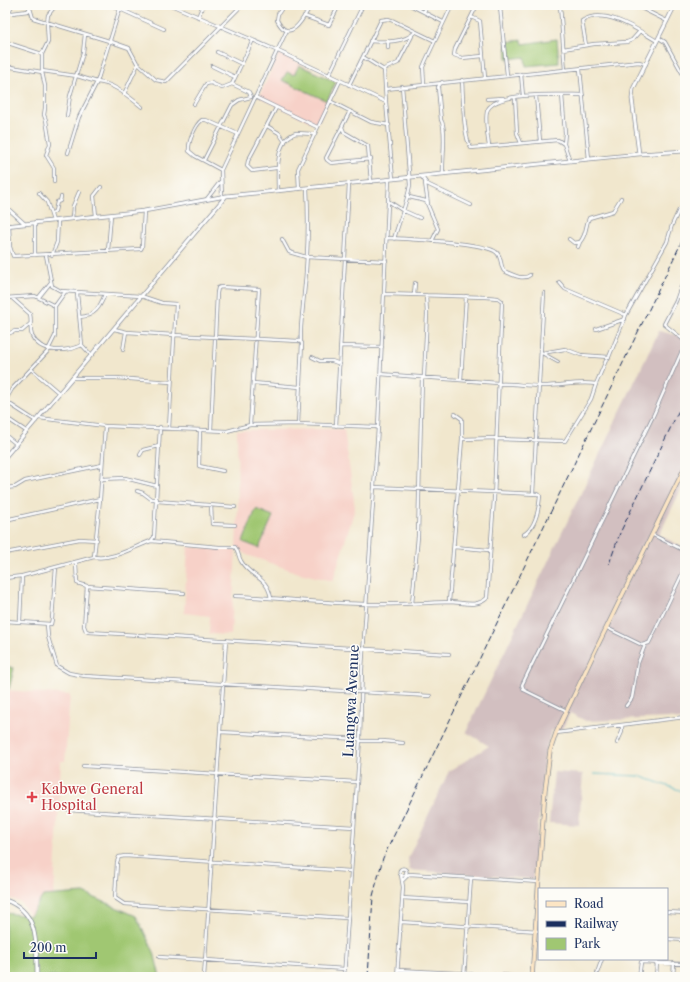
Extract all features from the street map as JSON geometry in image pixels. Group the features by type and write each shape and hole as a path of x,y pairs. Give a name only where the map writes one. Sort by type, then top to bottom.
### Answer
{"main road":[{"path":"539,888 548,761 556,733 685,467"},
{"path":"532,977 538,931"}],"street":[{"path":"10,12 12,5"},
{"path":"54,182 54,168 46,155 50,144 44,115 45,86 42,71 42,54 48,42 46,23 50,12 56,5"},
{"path":"111,5 164,29"},
{"path":"68,153 79,117 97,82 121,5"},
{"path":"171,5 278,51 386,102"},
{"path":"198,17 203,5"},
{"path":"30,7 33,18 130,48 138,64 156,80 166,82 242,5"},
{"path":"284,5 278,14 277,20 287,30"},
{"path":"287,30 296,28 311,5"},
{"path":"304,16 329,25 339,5"},
{"path":"329,75 363,6 359,5"},
{"path":"410,5 443,22"},
{"path":"424,12 427,5"},
{"path":"424,84 423,67 452,5"},
{"path":"477,5 454,55 462,58 483,56"},
{"path":"494,5 500,7 516,5"},
{"path":"560,5 565,70"},
{"path":"635,5 667,21"},
{"path":"648,11 650,5"},
{"path":"639,154 632,96 633,89 675,5"},
{"path":"5,11 28,11 30,7"},
{"path":"500,7 507,75"},
{"path":"471,17 480,21 485,78"},
{"path":"586,45 582,21 586,18 611,17 665,42 685,78"},
{"path":"349,85 378,23 384,19 394,21 434,41"},
{"path":"224,197 220,182 221,170 254,101 253,97 278,51 287,30"},
{"path":"563,49 586,45 627,42 632,40 640,31"},
{"path":"384,70 398,63 415,32"},
{"path":"67,116 70,96 77,76 85,34"},
{"path":"370,41 388,41 412,36"},
{"path":"194,104 206,84 211,83 222,88 232,84 253,40"},
{"path":"388,41 388,48"},
{"path":"5,42 42,54"},
{"path":"217,52 242,64"},
{"path":"363,57 384,70"},
{"path":"386,89 402,86 639,62 646,64"},
{"path":"124,94 138,64"},
{"path":"5,66 77,76 112,86 142,107"},
{"path":"212,66 235,77"},
{"path":"580,69 589,159"},
{"path":"384,70 386,89 384,96 389,125 393,180"},
{"path":"521,74 523,96"},
{"path":"462,80 468,143 472,149 489,146 558,140 564,144"},
{"path":"299,188 298,169 340,81"},
{"path":"442,82 438,87 444,133 442,159 444,174"},
{"path":"232,84 249,92 253,97 317,127"},
{"path":"394,238 402,210 409,196 410,178 402,86"},
{"path":"487,99 536,96 553,93 562,95 583,95"},
{"path":"562,95 565,133 564,144 570,161"},
{"path":"536,96 540,141"},
{"path":"204,160 235,102 253,97"},
{"path":"516,97 517,133 521,143"},
{"path":"489,146 486,116 488,109 506,98"},
{"path":"330,101 371,122 389,125"},
{"path":"276,108 254,148 247,166 252,171 276,168"},
{"path":"350,111 326,158 331,163 371,159"},
{"path":"221,170 189,151 188,146 198,123 203,120 222,126 238,134"},
{"path":"267,126 279,132 285,142"},
{"path":"342,126 344,132 368,146 371,159 371,182"},
{"path":"278,191 276,168 285,142 290,135 296,132 314,134"},
{"path":"5,156 8,151"},
{"path":"144,211 142,248 52,255 13,256 10,249 7,225 144,211 224,197 299,188 393,180 639,154 685,151"},
{"path":"422,177 425,183 428,204 438,229 432,242"},
{"name":"Luangwa Avenue","path":"344,977 360,740 364,648 378,427 389,180"},
{"path":"206,200 220,182"},
{"path":"425,183 471,205"},
{"path":"336,426 349,184"},
{"path":"96,217 94,196 101,187"},
{"path":"298,424 301,342 300,326 304,304 308,188"},
{"path":"72,219 73,206 79,192"},
{"path":"39,193 47,202 53,221"},
{"path":"409,196 424,200 428,204"},
{"path":"51,214 55,211 57,202 60,201 62,197"},
{"path":"5,457 15,443 39,418 224,197"},
{"path":"578,247 586,233 586,224 589,218 614,210 621,198"},
{"path":"388,201 402,210 420,218"},
{"path":"5,206 24,223"},
{"path":"462,439 565,441 591,399 607,358 611,355 626,317 667,242 672,225 679,210 685,207"},
{"path":"108,251 111,215"},
{"path":"52,255 58,242 58,220"},
{"path":"35,222 35,255"},
{"path":"387,238 466,243 495,251 499,254 504,271 522,278 530,275"},
{"path":"282,239 289,252 306,257 386,260"},
{"path":"569,239 574,243 580,242"},
{"path":"46,255 51,282 54,288 65,292 141,296 162,303 176,304 169,428"},
{"path":"685,281 664,324 685,341"},
{"path":"39,297 51,282"},
{"path":"559,282 565,289 626,317"},
{"path":"414,295 415,283"},
{"path":"211,430 214,338 218,288 259,289 250,425"},
{"path":"36,421 5,401 12,389 49,350 55,336 55,306 65,292"},
{"path":"77,293 82,345 91,355"},
{"path":"533,493 542,353 544,293"},
{"path":"80,317 88,316 100,307 106,294"},
{"path":"235,596 367,604 449,602 474,604 487,598 494,491 502,301 498,298 466,296 384,294"},
{"path":"412,604 418,536 423,377 427,314 426,295"},
{"path":"5,298 35,296 55,306"},
{"path":"461,380 466,296"},
{"path":"12,298 30,314 33,337 40,345 49,350 82,345"},
{"path":"596,329 626,317"},
{"path":"5,335 14,331 22,331 31,323"},
{"path":"114,329 126,332 174,336 301,342"},
{"path":"123,350 126,332"},
{"path":"341,346 382,347"},
{"path":"542,353 565,349 578,355 596,355 607,358"},
{"path":"567,711 524,690 522,685 650,423 681,353 685,350"},
{"path":"542,353 558,362"},
{"path":"312,356 320,361 332,361 340,365"},
{"path":"31,369 59,393"},
{"path":"380,374 539,386 565,386 584,382 596,384"},
{"path":"72,378 116,378 171,382"},
{"path":"253,383 300,387"},
{"path":"449,602 462,439 462,419 455,414"},
{"path":"5,417 26,431"},
{"path":"39,418 105,426 226,431 250,425 298,424 378,427"},
{"path":"94,558 97,540 105,426"},
{"path":"151,541 155,533 160,428"},
{"path":"200,430 199,466 223,471"},
{"path":"5,435 15,443"},
{"path":"140,455 143,450 159,446"},
{"path":"5,488 15,487 25,481 102,465"},
{"path":"102,479 124,478 157,486"},
{"path":"374,487 533,493 540,496 538,513 528,531 523,534"},
{"path":"136,491 143,492 151,499 157,500 235,507"},
{"path":"5,520 100,499"},
{"path":"211,505 212,524 235,525"},
{"path":"653,535 685,551"},
{"path":"5,553 80,539 97,540"},
{"path":"5,578 22,576 94,558 116,555 151,541 213,547 235,547 244,565 267,584 270,598"},
{"path":"454,547 489,550"},
{"path":"76,563 77,583 87,586 184,594"},
{"path":"5,621 50,624 52,619 56,567"},
{"path":"626,706 632,698 638,663 645,645 649,643 685,568"},
{"path":"20,621 22,576"},
{"path":"87,586 84,626 86,631 90,632 449,654"},
{"path":"47,624 48,636 57,666 69,673 85,676 430,696"},
{"path":"607,628 645,645"},
{"path":"204,977 226,640"},
{"path":"556,733 685,716"},
{"path":"617,743 622,732 622,725"},
{"path":"220,732 403,743"},
{"path":"83,766 357,782"},
{"path":"68,810 354,827"},
{"path":"347,918 124,904 115,898 116,862 121,856 350,871"},
{"path":"404,878 401,874 401,869 404,869 407,873"},
{"path":"401,874 407,873 539,882"},
{"path":"398,977 402,898 404,878 407,873"},
{"path":"464,975 471,878"},
{"path":"402,898 469,902"},
{"path":"5,900 21,910 33,925 37,940 37,977"},
{"path":"668,912 685,913"},
{"path":"401,922 538,931"},
{"path":"668,939 685,940"},
{"path":"159,957 345,969"},
{"path":"597,973 602,960"},
{"path":"639,977 641,962 685,964"},
{"path":"656,977 657,962"},
{"path":"673,977 674,963"},
{"path":"398,970 464,975 532,977"}],"shaded area":[{"path":"279,53 337,82 317,123 313,123 259,97"},
{"path":"659,331 685,337 685,481 659,535 685,548 685,721 670,718 586,721 570,713 562,729 551,731 545,754 533,879 409,870 408,858 449,771 489,746 466,732"},
{"path":"344,429 355,508 333,581 299,573 247,555 236,547 238,508 237,430"},
{"path":"188,547 236,550 231,635 209,634 210,616 184,613"},
{"name":"Kabwe General Hospital","path":"5,690 70,695 65,761 61,761 54,895 43,896 30,916 21,903 5,896"},
{"path":"554,772 583,774 579,825 549,823"}],"green space":[{"path":"557,39 559,63 526,66 525,57 507,59 506,42 522,40 523,44"},
{"path":"299,65 336,82 327,101 282,80 287,72 294,75"},
{"path":"256,509 273,516 259,548 243,542"},
{"path":"5,666 14,668 9,689 5,687"},
{"path":"84,893 136,916 154,952 160,977 5,977 5,913 30,916 43,896"}],"waterway":[{"path":"594,774 639,776 685,792"}],"railway":[{"path":"368,977 373,896 383,858 685,235"},
{"path":"609,564 620,533 680,408"}],"place":[{"name":"Kabwe General Hospital","path":"32,797"}]}
